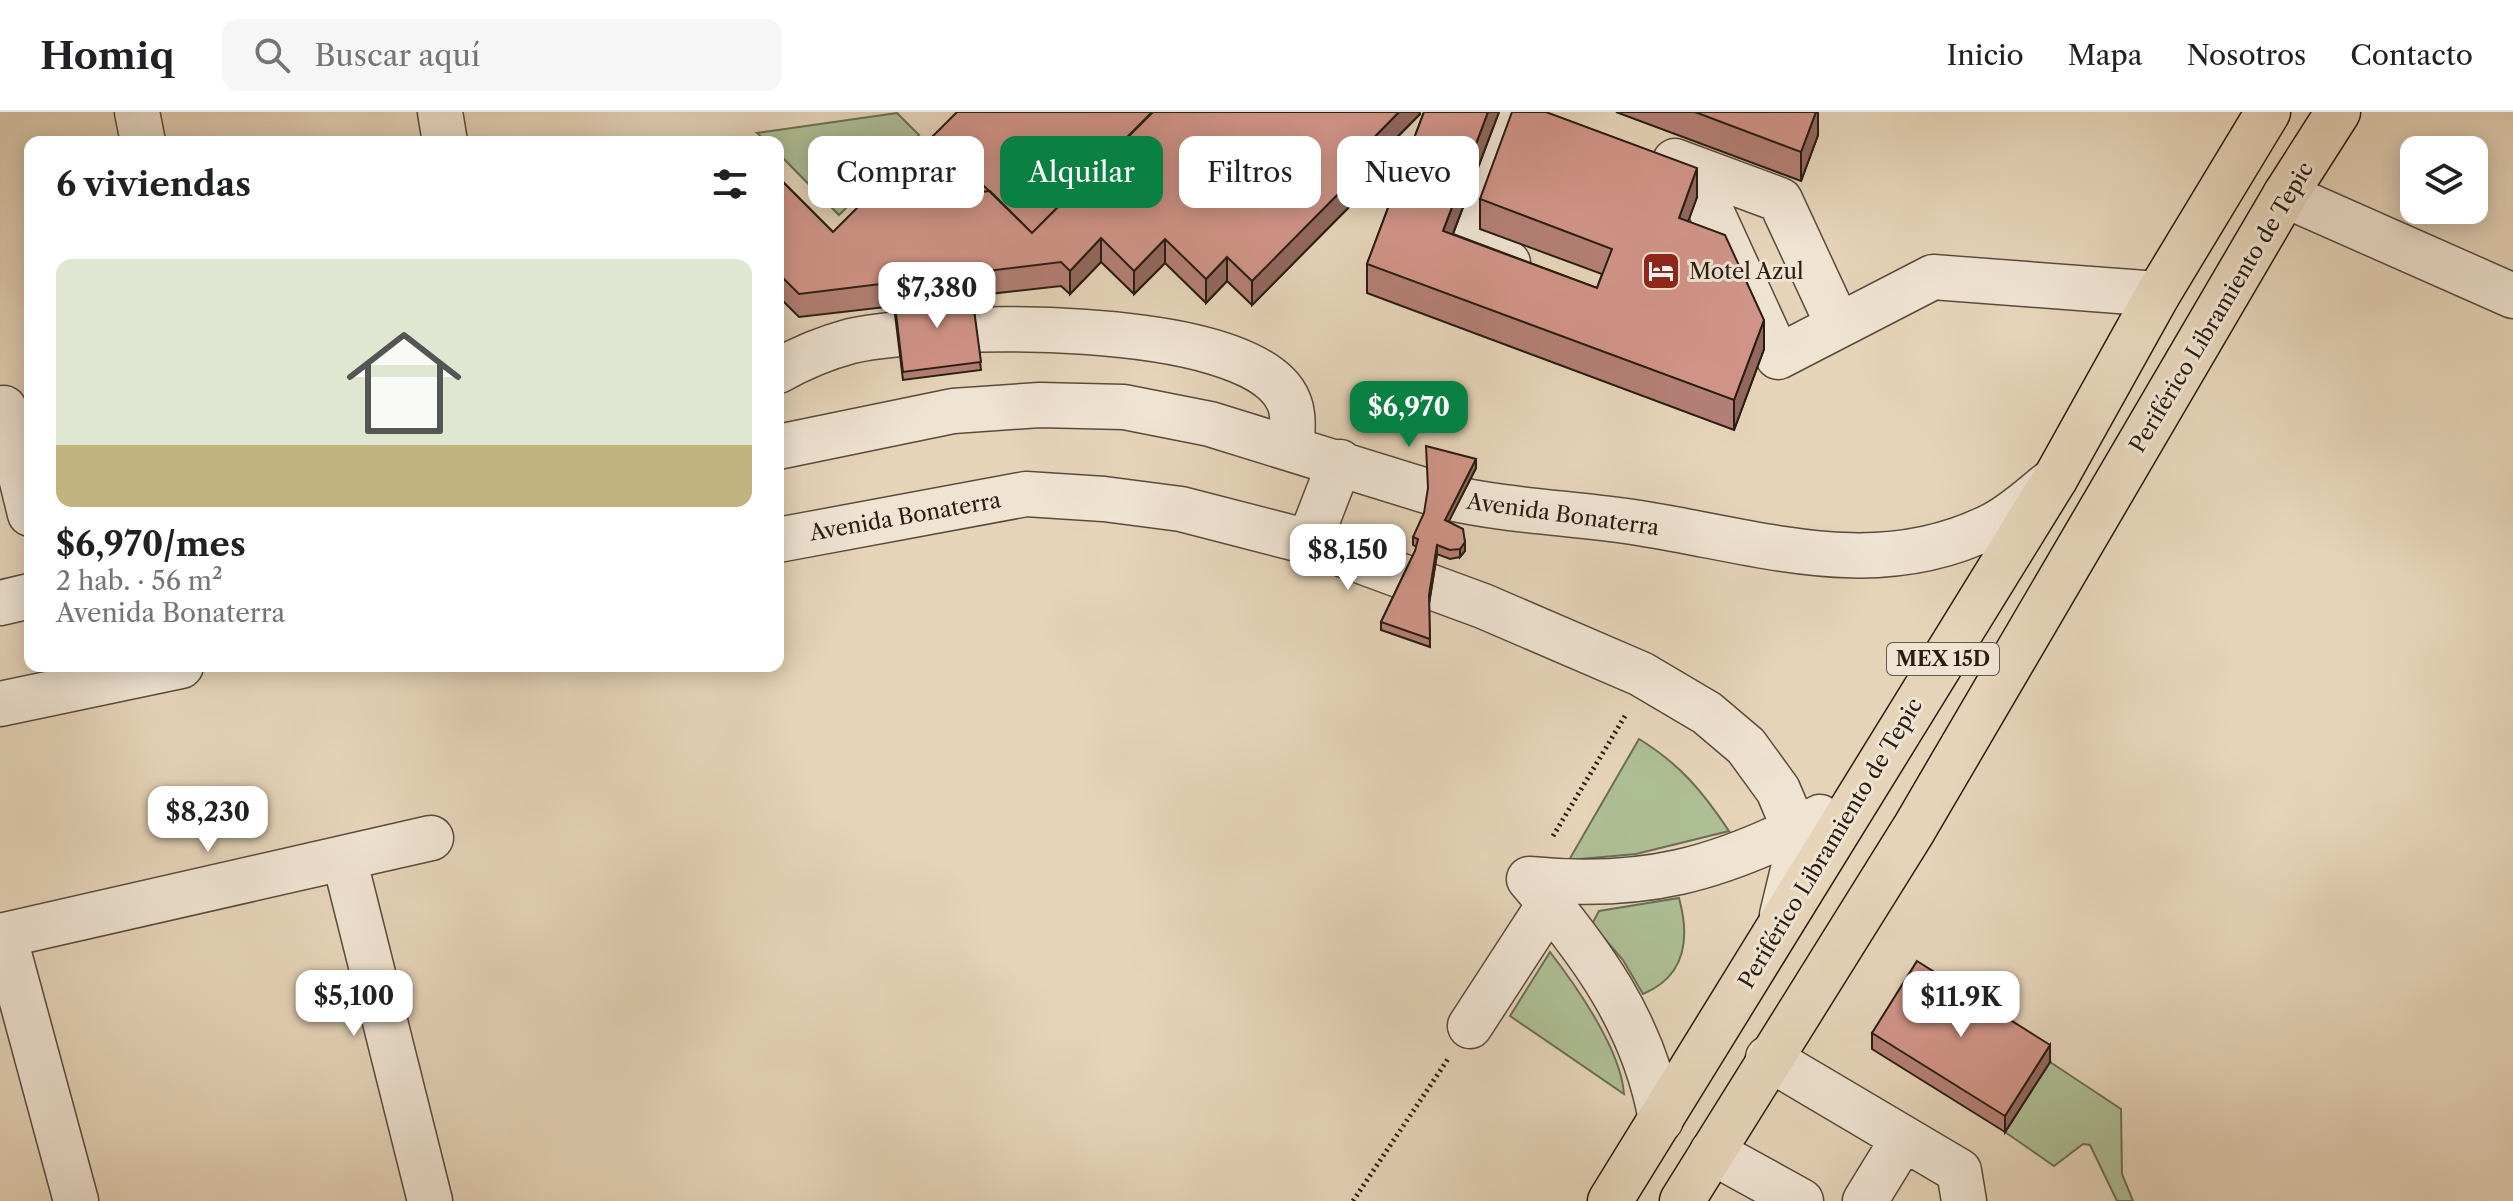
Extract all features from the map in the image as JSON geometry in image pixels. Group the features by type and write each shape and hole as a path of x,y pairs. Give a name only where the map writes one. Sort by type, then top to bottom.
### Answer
{"highway":[{"name":"Periférico Libramiento de Tepic","path":"1610,1201 1854,800 2055,479 2158,294 2268,112"},
{"name":"Periférico Libramiento de Tepic","path":"1682,1201 1768,1058 1914,829 2285,195 2338,112"}],"street":[{"path":"137,112 142,136"},
{"path":"440,112 444,136"},
{"path":"1510,112 1461,246 1544,276"},
{"path":"1631,145 1780,200 1838,325"},
{"path":"1691,167 1778,357 1933,277 2158,294"},
{"path":"2285,195 2513,296"},
{"path":"784,368 810,354 851,341 919,332 1032,328 1134,337 1216,352 1262,372 1288,399 1292,448"},
{"name":"Avenida Bonaterra","path":"784,446 953,411 1040,405 1124,407 1210,424 1446,497 1485,506 1642,523 1819,556 1862,558 1952,542 1994,525 2055,479"},
{"path":"11,406 24,480"},
{"path":"1309,542 1340,462"},
{"name":"Avenida Bonaterra","path":"784,539 1026,494 1104,499 1181,509 1309,542 1565,638 1641,674 1707,713 1746,746 1778,790 1795,830 1796,857 1780,923"},
{"path":"0,603 24,597"},
{"path":"0,704 152,672"},
{"path":"1539,891 1584,884 1640,881 1731,858 1854,800"},
{"path":"76,1201 2,936 431,838"},
{"path":"344,858 430,1201"},
{"path":"1470,1026 1539,891"},
{"path":"1539,891 1580,941 1632,1027 1653,1073 1661,1120"},
{"path":"1768,1058 1959,1171 1964,1201"},
{"path":"1865,1201 1903,1139"},
{"path":"1712,1152 1801,1201"}],"path":[{"path":"1539,891 1625,716"},
{"path":"1353,1201 1470,1026"}],"green space":[{"path":"897,113 919,135 808,136 808,183 784,159 784,136 760,136 757,133"},
{"path":"832,208 846,208 839,215"},
{"path":"1639,739 1667,758 1690,780 1729,831 1636,854 1569,860"},
{"path":"1679,898 1684,927 1681,954 1668,977 1643,994 1623,960 1592,924 1599,911"},
{"path":"1550,952 1573,983 1606,1039 1615,1058 1624,1094 1510,1016"},
{"path":"2050,1062 2121,1109 2122,1174 2133,1201 2117,1201 2090,1145 2083,1144 2054,1166 2005,1132"}],"building":[{"path":"957,112 1152,112 1128,136 1000,136 1000,202 984,186 984,136 933,136"},
{"path":"1153,112 1399,112 1375,136 1337,136 1337,195 1252,281 1227,257 1206,279 1165,239 1134,271 1101,238 1070,271 1061,262 799,294 784,279 784,183 833,232 857,208 984,208 984,192 990,191 1000,201 1000,208 1007,208 1032,233 1057,208 1163,208 1163,136 1129,136"},
{"name":"Motel Azul","path":"1424,112 1488,112 1479,136 1415,136"},
{"name":"Motel Azul","path":"1512,112 1546,112 1697,168 1679,218 1725,235 1764,320 1734,400 1367,264 1388,208 1452,208 1443,231 1597,288 1612,249 1480,199"},
{"path":"1695,112 1816,112 1801,152"},
{"path":"1006,208 1057,208 1032,233"},
{"path":"971,287 981,362 903,372 894,297"},
{"path":"1426,446 1476,459 1445,520 1463,529 1465,542 1460,549 1450,550 1437,545 1429,595 1430,639 1381,622 1415,551 1418,539 1413,537 1424,513 1428,488"},
{"path":"1917,961 2050,1045 2005,1116 1872,1033"}],"place":[{"name":"Motel Azul","path":"1661,271"}]}
